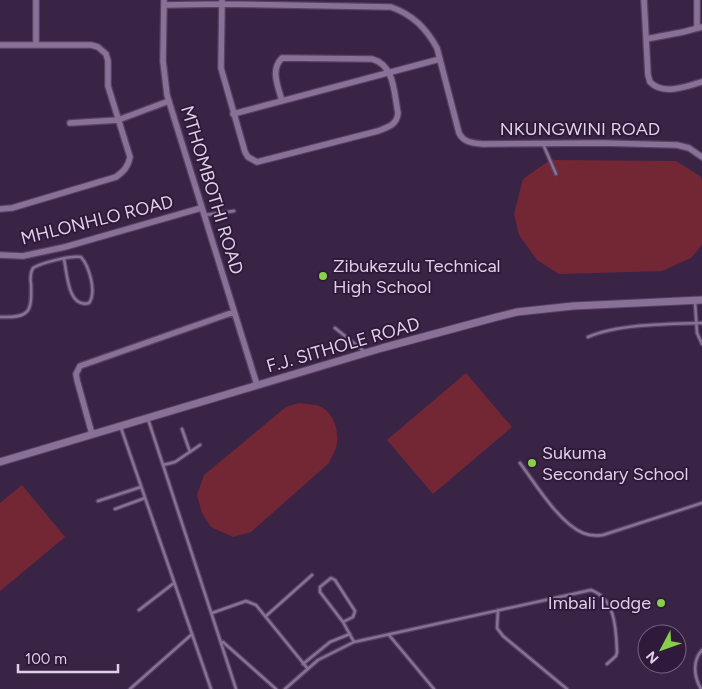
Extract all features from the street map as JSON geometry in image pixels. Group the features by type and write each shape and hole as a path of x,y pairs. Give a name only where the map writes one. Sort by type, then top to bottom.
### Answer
{"street":[{"path":"36,0 36,44"},
{"path":"644,0 650,82 654,86 665,89 702,82"},
{"path":"646,39 700,27 696,0"},
{"path":"164,3 222,2 392,7 405,12 420,24 430,35 437,48 440,59 234,114"},
{"path":"222,2 221,68 248,157 257,162 378,131 392,126 397,120 398,113 390,72 380,61 368,58 282,58 274,69 282,101"},
{"name":"MTHOMBOTHI ROAD","path":"164,3 164,68 169,101 257,385"},
{"path":"0,45 91,45 103,50 108,61 108,86 130,157 124,172 116,177 12,208 0,209"},
{"name":"NKUNGWINI ROAD","path":"440,59 459,133 467,142 483,144 677,145 689,148 702,157"},
{"path":"70,123 118,120 169,101"},
{"name":"MHLONHLO ROAD","path":"0,255 23,256 65,247 201,208"},
{"name":"F.J. SITHOLE ROAD","path":"0,462 367,353 517,312 573,306 698,301"},
{"path":"92,434 77,380 76,374 80,366 234,312"}],"lane":[{"path":"543,143 556,174"},
{"path":"204,216 234,210"},
{"path":"0,317 16,317 27,313 31,304 31,271 36,266 64,259 78,256 83,259 93,290 92,300 89,303 79,303 72,295 64,259"},
{"path":"698,301 696,323 697,333 702,344"},
{"path":"588,337 616,328 702,323"},
{"path":"335,328 367,353"},
{"path":"147,418 236,689"},
{"path":"120,425 211,689"},
{"path":"182,429 190,452"},
{"path":"163,465 175,462 200,445"},
{"path":"520,463 561,517 574,528 592,536 603,536 702,502"},
{"path":"98,501 141,487"},
{"path":"115,509 144,498"},
{"path":"266,616 312,575"},
{"path":"343,622 354,616 355,611 335,580 330,578 320,588 320,592 343,622 354,642"},
{"path":"140,610 174,583"},
{"path":"285,689 318,660 354,642 592,590 604,597 611,610 616,629 618,652 607,664"},
{"path":"212,613 246,601 256,605 308,669"},
{"path":"498,610 496,628 566,689"},
{"path":"303,664 330,642 350,634"},
{"path":"130,689 191,635"},
{"path":"389,635 434,689"},
{"path":"221,641 276,689"},
{"path":"702,650 696,661 695,672 697,682 702,689"}],"shaded area":[{"path":"550,160 676,161 700,176 702,180 702,245 691,258 662,271 559,274 537,260 519,235 514,214 523,179"},
{"path":"466,373 512,427 433,494 387,440"},
{"path":"299,403 316,405 322,408 334,422 337,442 329,463 251,532 233,537 211,527 202,513 197,495 204,475 286,407"},
{"path":"22,485 65,537 0,591 0,503"}],"place":[{"name":"Zibukezulu Technical High School","path":"323,276"},
{"name":"Sukuma Secondary School","path":"532,463"},
{"name":"Imbali Lodge","path":"661,603"}]}
